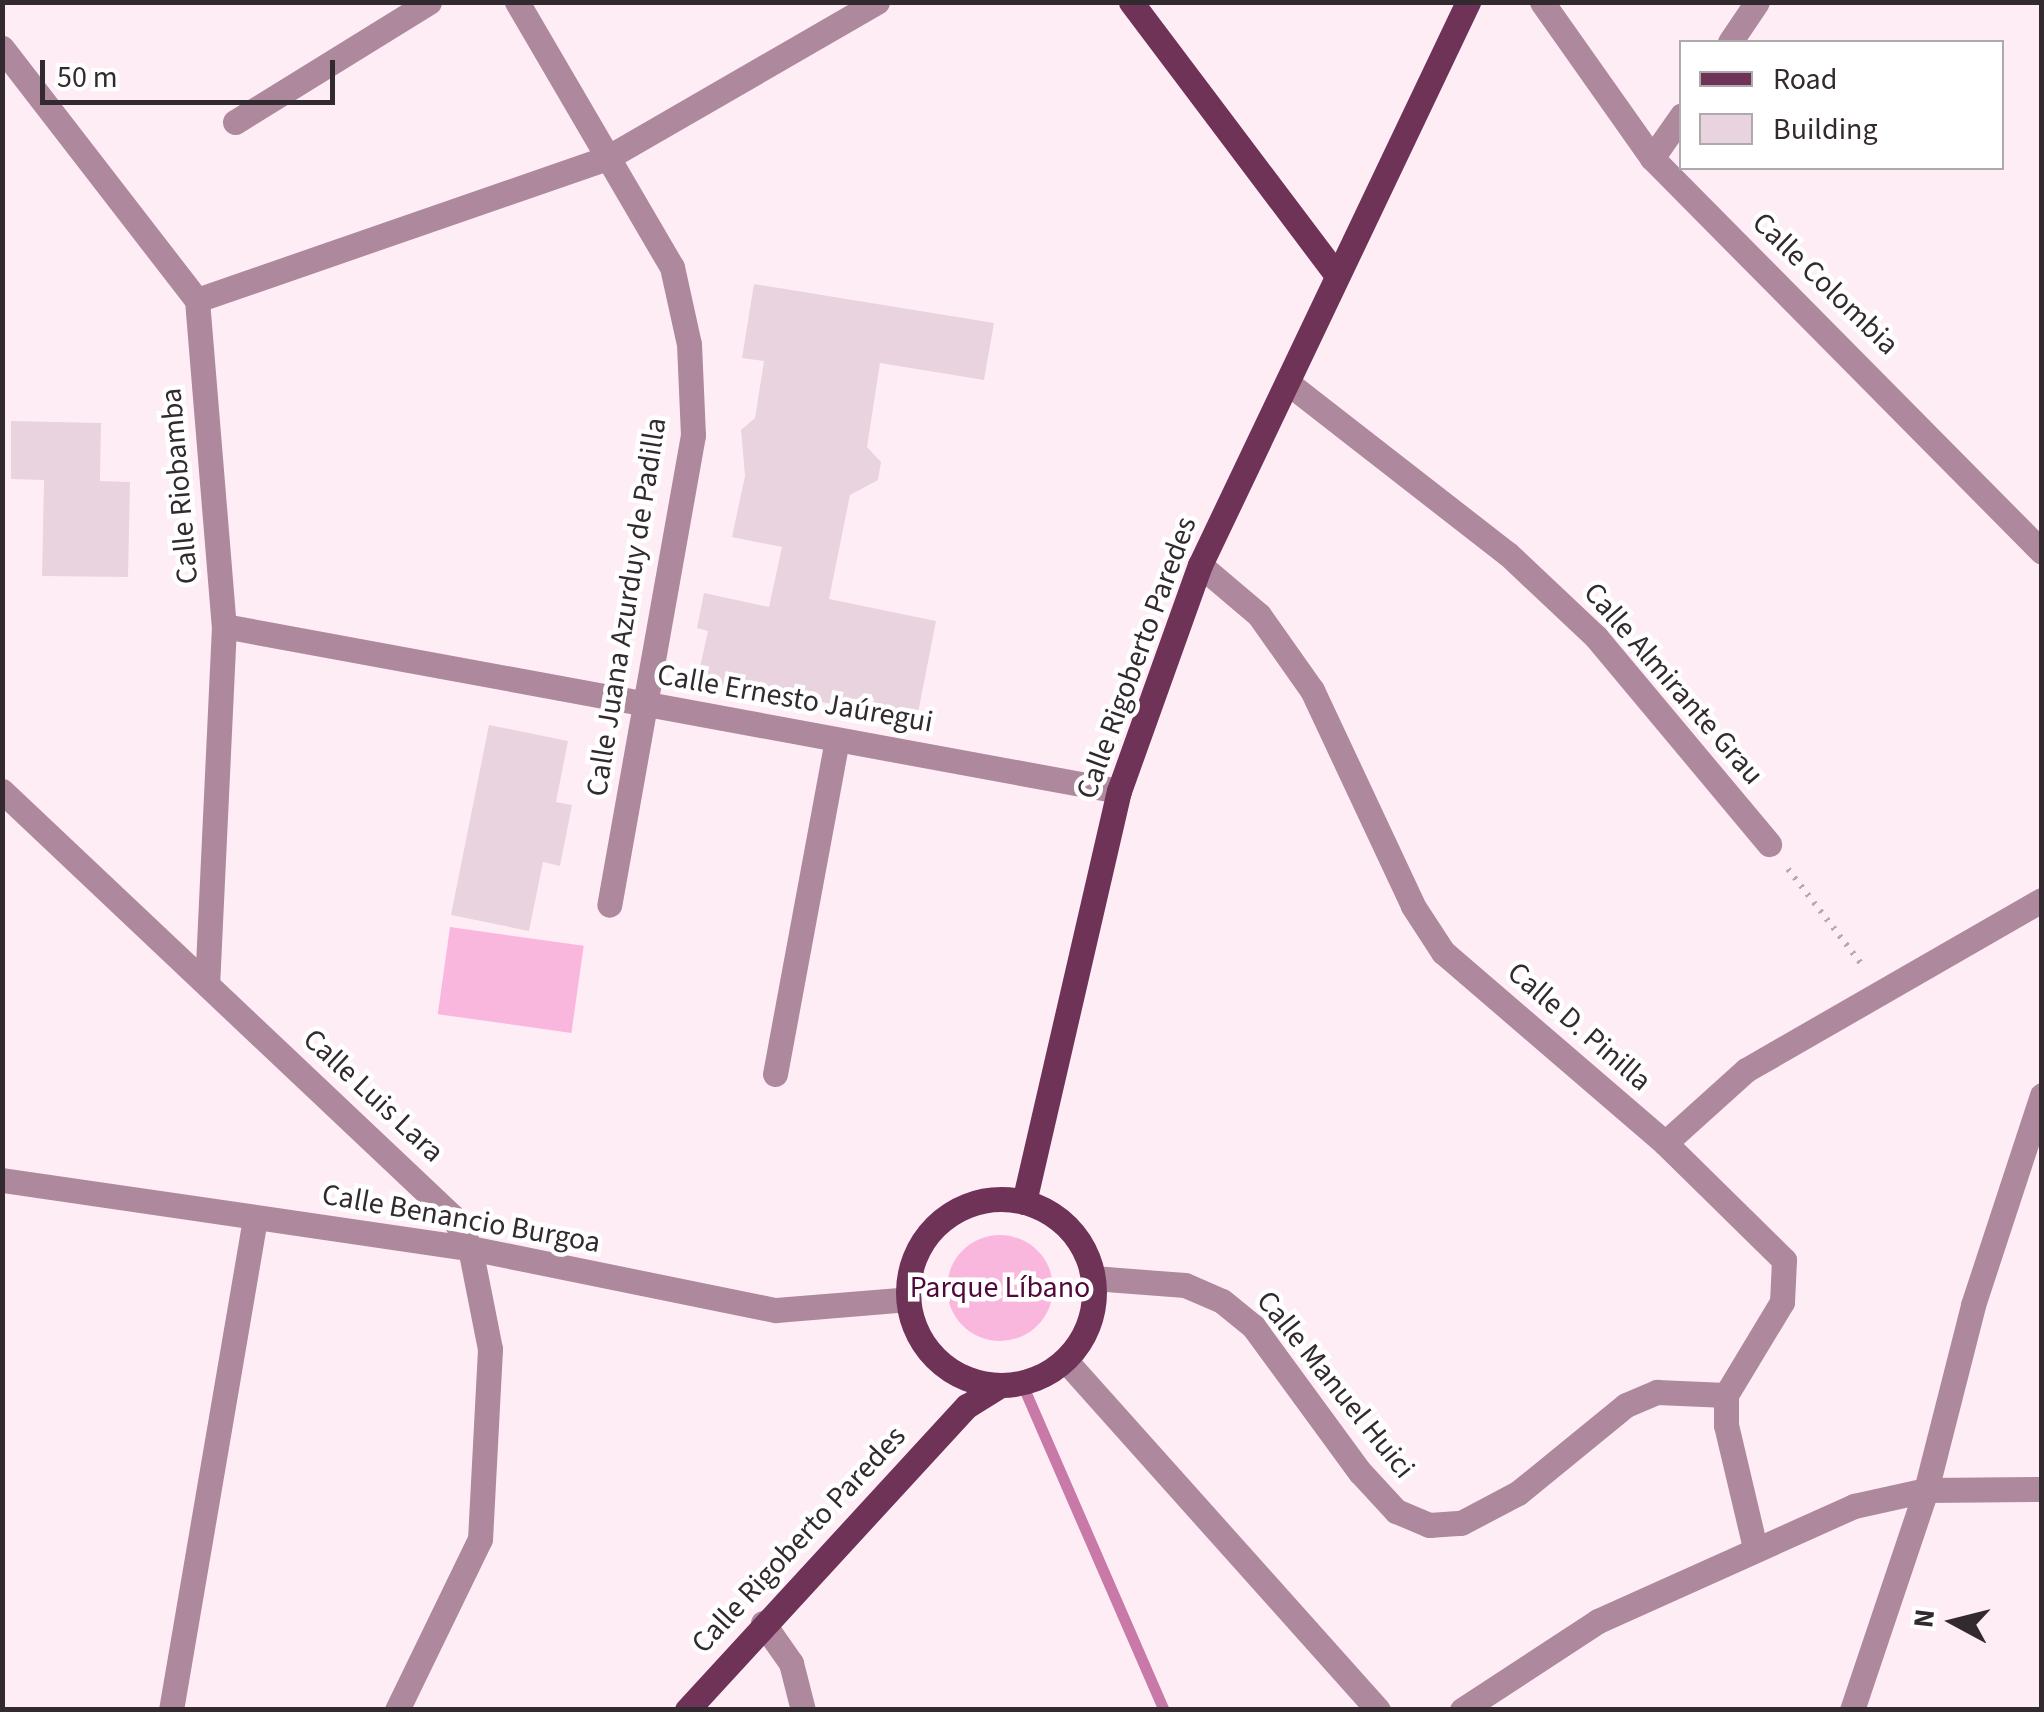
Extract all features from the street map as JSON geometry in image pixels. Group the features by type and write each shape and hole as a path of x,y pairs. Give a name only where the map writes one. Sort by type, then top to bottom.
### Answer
{"main road":[{"path":"1131,2 1337,274"},
{"name":"Calle Rigoberto Paredes","path":"1024,1202 1119,791 1200,565 1468,2"},
{"path":"1024,1202 1070,1229 1093,1278 1094,1308 1066,1360 1046,1376 997,1387 956,1374 923,1343 909,1300 910,1270 941,1220 966,1204 1024,1202"},
{"path":"956,1374 959,1416"},
{"name":"Calle Rigoberto Paredes","path":"687,1710 763,1623 959,1416 997,1387"}],"street":[{"path":"235,122 429,2"},
{"name":"Calle Juana Azurduy de Padilla","path":"518,2 605,159 672,267 689,344 693,435 609,904"},
{"path":"2,48 197,300 605,159 877,2"},
{"name":"Calle Colombia","path":"1542,2 1652,158 2042,552"},
{"path":"1731,40 1757,2"},
{"path":"1652,158 1679,119"},
{"name":"Calle Riobamba","path":"197,300 224,626 207,984"},
{"name":"Calle Almirante Grau","path":"1288,383 1508,554 1596,637 1769,844"},
{"name":"Calle D. Pinilla","path":"1200,565 1259,615 1312,690 1413,906 1443,952 1664,1143 1784,1260 1782,1302 1726,1395"},
{"name":"Calle Ernesto Jaúregui","path":"224,626 1119,791"},
{"path":"774,1074 837,740"},
{"name":"Calle Luis Lara","path":"2,791 454,1217 470,1248 490,1348 488,1488 480,1539 397,1710"},
{"path":"1664,1143 1746,1070 1880,988 2042,900"},
{"path":"1852,1710 1926,1490 1973,1306 2042,1094"},
{"name":"Calle Benancio Burgoa","path":"2,1180 470,1248 776,1310 909,1300"},
{"path":"171,1710 254,1218"},
{"name":"Calle Manuel Huici","path":"1093,1278 1186,1285 1222,1300 1252,1326 1360,1472 1396,1510 1429,1525 1461,1523 1518,1492 1626,1405 1657,1392 1726,1395"},
{"path":"1066,1360 1378,1710"},
{"path":"1726,1395 1726,1424 1754,1548"},
{"path":"1462,1710 1598,1621 1854,1506 1926,1490 2042,1489"},
{"path":"763,1623 791,1663 803,1710"}],"path":[{"path":"1769,844 1880,988"}],"green space":[{"path":"450,927 584,946 571,1033 438,1014"},
{"name":"Parque Líbano","path":"1000,1235 1020,1239 1037,1251 1049,1268 1053,1288 1049,1308 1037,1325 1020,1337 1000,1341 980,1337 963,1325 951,1308 947,1288 951,1268 963,1251 980,1239"}],"building":[{"path":"754,284 994,323 984,380 880,363 867,447 881,462 878,480 850,495 829,599 936,621 917,718 697,681 708,631 697,628 704,593 769,607 782,547 732,537 745,476 741,430 755,418 764,361 742,358"},
{"path":"11,421 101,423 100,481 130,482 128,577 42,576 44,480 11,479"},
{"path":"489,725 568,741 556,802 572,805 560,866 543,862 529,931 451,915"}],"waterway":[{"path":"1022,1384 1164,1710"}]}
